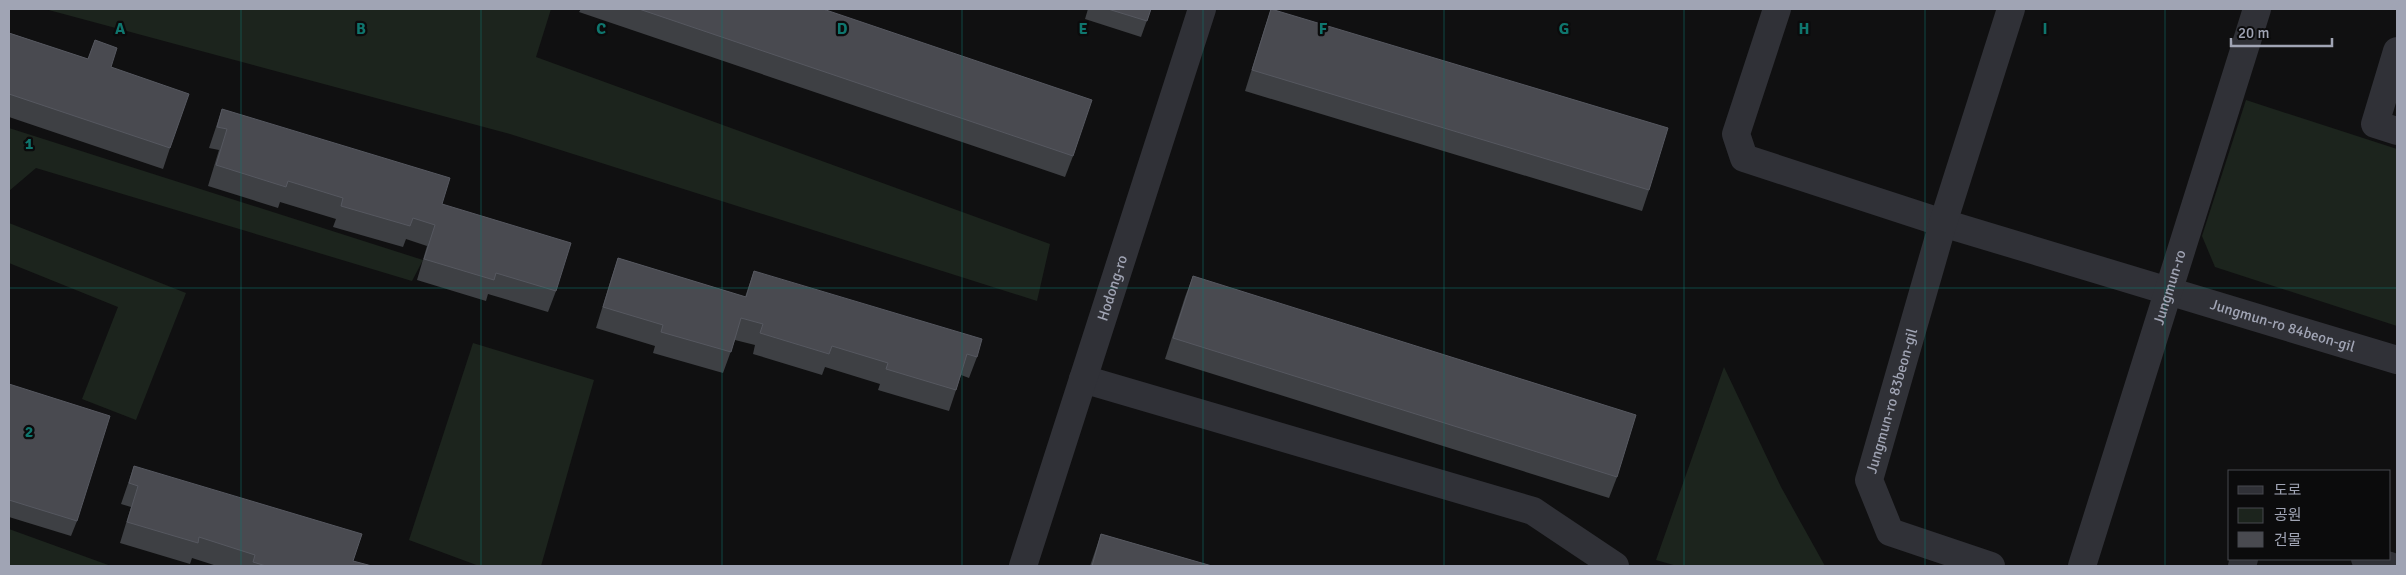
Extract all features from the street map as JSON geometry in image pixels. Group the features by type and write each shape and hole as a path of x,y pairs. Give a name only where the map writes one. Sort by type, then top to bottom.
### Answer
{"street":[{"name":"Hodong-ro","path":"1023,566 1202,9"},
{"path":"1777,9 1736,134 1744,158 1943,223 2170,290"},
{"name":"Jungmun-ro 83beon-gil","path":"1991,566 1890,532 1869,480 1943,223 2012,9"},
{"name":"Jungmun-ro","path":"2082,566 2257,9"},
{"path":"2397,51 2375,124 2397,131"},
{"name":"Jungmun-ro 84beon-gil","path":"2170,290 2397,360"},
{"path":"1083,379 1533,511 1615,566"},
{"path":"2369,560 2390,566"}],"green space":[{"path":"45,9 551,9 536,57 1050,244 1037,301 510,134"},
{"path":"2246,100 2397,149 2397,326 2215,267 2202,236"},
{"path":"9,128 423,260 412,281 36,168 9,191"},
{"path":"9,223 186,293 136,420 82,399 118,307 9,263"},
{"path":"473,343 594,380 541,566 479,566 409,540"},
{"path":"1724,367 1781,487 1825,566 1677,566 1656,560"},
{"path":"9,529 111,566 9,566"}],"building":[{"path":"639,9 823,9 1092,100 1073,156"},
{"path":"1108,9 1151,9 1147,21"},
{"path":"1271,9 1668,128 1649,190 1252,70"},
{"path":"9,33 88,59 95,40 117,48 111,67 189,94 170,148 9,94"},
{"path":"222,109 450,178 442,204 571,243 556,291 496,273 494,280 424,259 435,225 413,218 410,226 341,206 343,198 288,181 286,187 216,165 227,129 217,127"},
{"path":"618,258 746,297 754,271 982,339 977,357 967,354 956,390 886,369 888,363 832,346 829,354 760,333 763,324 741,318 731,352 661,332 663,325 603,307"},
{"path":"1193,276 1636,415 1617,477 1173,338"},
{"path":"9,384 110,416 77,521 9,500"},
{"path":"134,466 362,534 353,561 372,566 266,566 253,562 255,555 199,537 198,543 127,522 138,486 129,483"},
{"path":"1101,534 1212,566 1092,566"}]}
